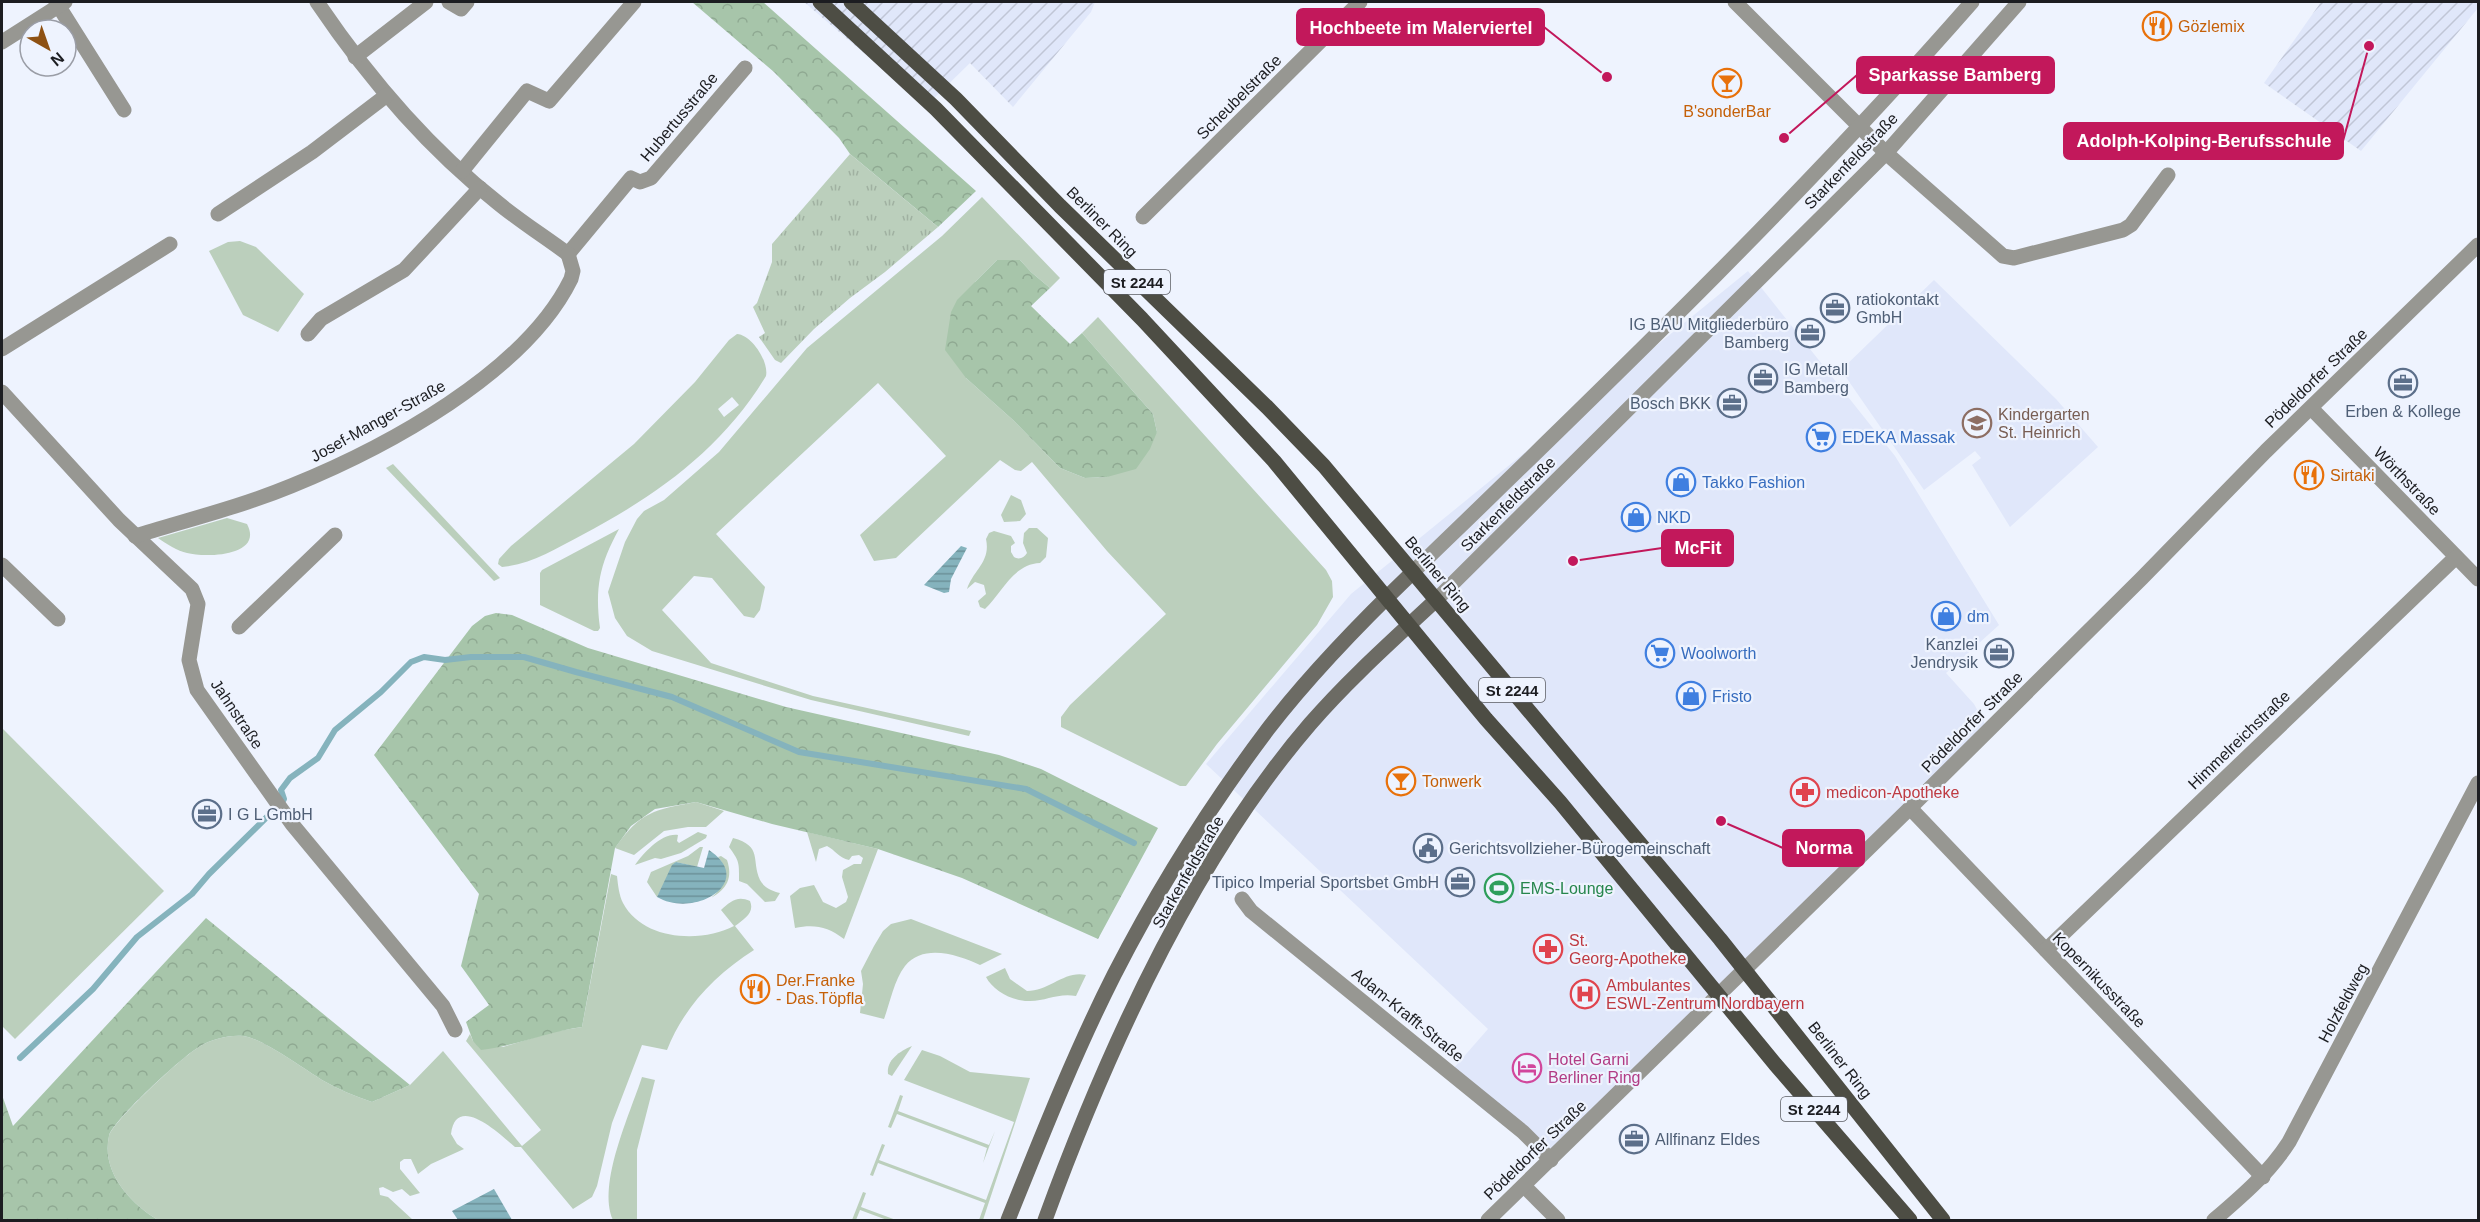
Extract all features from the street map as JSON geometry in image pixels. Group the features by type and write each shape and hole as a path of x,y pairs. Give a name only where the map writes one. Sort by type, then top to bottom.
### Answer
{"main road":[{"name":"St 2244","path":"820,2 936,109 1204,384 1274,461 1486,719 1560,802 1775,1064 1910,1221"},
{"name":"Berliner Ring","path":"851,2 956,99 1060,206 1267,407 1324,466 1745,970 1943,1221"},
{"name":"Starkenfeldstraße","path":"1008,1221 1061,1092 1113,976 1193,837 1270,727 1371,612 1413,572"},
{"name":"Starkenfeldstraße","path":"1045,1221 1072,1146 1130,1016 1159,957 1216,856 1273,771 1310,724 1436,600"}],"street":[{"path":"317,2 355,57 387,95 462,171 480,188 568,254"},
{"path":"355,57 426,2"},
{"path":"449,2 460,9 467,2"},
{"path":"462,171 527,91 549,101 634,2"},
{"name":"Scheubelstraße","path":"1143,217 1360,2"},
{"path":"1736,2 1886,153 2003,256 2014,258 2123,230 2132,225 2168,175"},
{"name":"Starkenfeldstraße","path":"1413,572 1785,207 1971,2"},
{"name":"Starkenfeldstraße","path":"1436,600 1886,153 2019,2"},
{"path":"2,42 60,3 124,111"},
{"name":"Hubertusstraße","path":"568,254 631,178 640,182 651,178 745,68"},
{"path":"218,214 312,152 387,95"},
{"path":"308,334 321,319 404,270 480,188"},
{"path":"2,349 170,244"},
{"name":"Pödeldorfer Straße","path":"1488,1221 1910,808 2311,408 2478,246"},
{"name":"Josef-Manger-Straße","path":"135,536 290,487 366,451 449,404 476,386 540,326 571,279 573,271 568,254"},
{"name":"Jahnstraße","path":"2,392 135,536 192,589 198,604 189,660 197,690 292,824 443,1005 455,1030"},
{"name":"Wörthstraße","path":"2311,408 2478,579"},
{"path":"239,627 335,535"},
{"name":"Himmelreichstraße","path":"2046,950 2457,557"},
{"path":"2,565 58,619"},
{"name":"Holzfeldweg","path":"2214,1221 2263,1177 2289,1142 2478,783"},
{"name":"Kopernikusstraße","path":"1910,808 2263,1177"},
{"name":"Adam-Krafft-Straße","path":"1242,899 1251,911 1523,1132 1551,1160"},
{"path":"1524,1186 1558,1221"}],"shaded area":[{"path":"804,2 1095,2 1091,12 1013,107 970,63 926,106"},
{"path":"2321,2 2478,2 2478,8 2361,151 2264,83"},
{"path":"1748,271 1895,456 1999,625 1946,673 1974,704 1986,726 1548,1154 1453,1069 1488,1029 1206,764 1351,594"},
{"name":"Kindergarten St. Heinrich","path":"1934,280 2056,399 2098,447 2010,527 1972,465 1981,458 1975,451 1924,490 1841,370"},
{"path":"961,546 967,548 951,579 949,592 944,593 924,585"},
{"path":"709,850 722,862 726,874 724,885 715,894 703,900 688,903 672,903 657,897 672,865 676,862 704,868"},
{"path":"494,1189 512,1220 458,1220 452,1211"}],"green space":[{"path":"692,2 763,2 976,191 938,227 850,154 839,138 774,72"},
{"path":"850,154 938,227 814,329 781,363 775,360 759,337 765,333 753,307 757,303 772,262 772,244"},
{"path":"982,197 1060,278 1050,288 1020,260 997,260 975,282 966,378 1013,420 1060,468 1085,478 1107,477 1157,432 1153,414 1082,333 1098,317 1326,570 1332,581 1333,597 1317,625 1217,744 1186,786 1180,786 1061,727 1061,717 1070,705 1166,614 1107,551 1032,462 1021,471 1015,470 1000,460 896,558 874,561 860,535 946,456 878,383 716,534 765,587 760,610 754,618 744,616 712,578 694,576 662,610 711,663 813,696 971,731 969,736 811,700 652,651 627,636 615,618 608,592 625,542 637,519 644,511 664,500 719,452 807,348 942,236"},
{"path":"240,241 256,247 304,294 278,332 243,315 209,251 228,242"},
{"path":"997,260 1020,260 1050,288 1031,306 1070,344 1082,333 1153,414 1157,432 1150,449 1136,469 1107,477 1085,478 1060,468 1013,420 966,378 945,350 951,312 957,300"},
{"path":"737,334 754,344 765,364 766,376 729,426 708,448 661,487 609,520 533,559 502,567 498,564 499,559 511,546 634,444 695,382 729,340","holes":["732,397 739,405 724,417 718,409"]},
{"path":"393,464 500,578 494,581 386,468"},
{"path":"1011,495 1021,500 1026,514 1020,521 1004,522 1001,515"},
{"path":"227,518 247,524 250,535 247,543 240,549 219,554 196,555 180,551 158,538"},
{"path":"1029,528 1037,528 1048,538 1046,557 1040,563 1022,568 985,609 980,607 978,601 986,594 984,585 975,582 967,589 984,560 986,539 989,533 994,531 1011,536 1015,543 1011,546 1011,552 1014,557 1020,558 1027,553 1023,543 1024,533"},
{"path":"619,529 607,554 600,577 598,600 600,628 598,631 540,605 540,573 542,570"},
{"path":"496,613 512,615 588,648 786,707 999,755 1041,769 1158,828 1098,939 962,878 878,849 772,824 696,802 655,809 631,826 615,848 582,1027 481,1050 473,1041 466,1022 489,1005 461,966 479,894 374,755 472,626 485,616"},
{"path":"2,728 164,891 15,1039 2,1026"},
{"path":"696,802 724,811 706,827 664,831 634,855 615,848 641,819 659,810"},
{"path":"698,832 707,835 706,838 681,853 635,865 659,840 678,835 679,843"},
{"path":"807,832 878,849 844,939 821,928 809,926 795,928 790,896 800,888 814,885 823,902 836,908 846,902 848,897 842,877 843,870 854,864 861,864 863,858 859,855 852,856 849,860 846,859 827,846 819,849 816,862"},
{"path":"733,838 749,845 754,854 760,880 769,889 780,893 775,901 765,902 747,884 739,881 738,863 729,847"},
{"path":"703,847 697,867 676,862 657,897 647,882 651,872 688,856"},
{"path":"721,856 727,860 729,878 725,887 711,898 720,889 725,879 724,868 718,857"},
{"path":"611,874 617,876 623,903 632,916 644,925 674,935 706,935 734,926 721,910 737,899 750,901 750,912 735,926 754,950 726,970 702,993 682,1020 667,1050 642,1045 612,1123 597,1186 592,1197 573,1209 521,1147 515,1147 480,1120 470,1116 461,1117 455,1122 451,1134 457,1144 464,1149 431,1164 418,1174 411,1159 404,1159 400,1162 400,1169 420,1193 410,1196 402,1189 393,1192 383,1187 379,1188 380,1195 388,1197 413,1220 158,1220 137,1205 120,1185 109,1162 109,1136 113,1128 179,1062 209,1042 232,1036 243,1036 261,1042 328,1083 372,1102 410,1085 443,1051 522,1146 541,1130 466,1041 470,1034 473,1041 503,1047 552,1032 582,1027"},
{"path":"206,918 410,1085 372,1102 328,1083 272,1048 251,1038 237,1036 215,1040 191,1053 165,1075 122,1117 109,1136 109,1162 120,1185 137,1205 158,1220 2,1220 2,1095 13,1126"},
{"path":"911,919 1002,954 980,965 941,953 922,955 913,959 901,972 884,1019 860,1013 863,984 861,971 874,946 883,931 891,924"},
{"path":"1005,968 1010,979 1027,991 1043,988 1071,975 1086,975 1076,996 1024,1001 1011,998 999,991 986,977"},
{"path":"912,1046 892,1076 888,1074 892,1060"},
{"path":"922,1050 940,1056 970,1072 1030,1078 983,1220 979,1220 985,1203 878,1163 873,1176 870,1175 882,1144 885,1145 879,1160 986,1200 1014,1122 904,1080"},
{"path":"642,1077 655,1080 637,1150 637,1220 613,1220 609,1205 612,1169 623,1129"},
{"path":"900,1095 903,1096 898,1111 989,1145 995,1131 983,1163 987,1148 897,1114 891,1128 888,1127"},
{"path":"863,1192 866,1193 861,1207 896,1220 887,1220 860,1210 856,1220 852,1220"}],"waterway":[{"path":"282,802 284,799 281,790 290,778 318,758 335,730 381,692 411,662 424,657 445,660 471,657 524,657 672,697 799,752 1026,789 1134,843"},
{"path":"20,1058 93,989 137,937 192,894 209,874 273,811"}],"place":[{"name":"Gözlemix","path":"2157,26"},
{"name":"Adolph-Kolping-Berufsschule","path":"2369,46"},
{"name":"Hochbeete im Malerviertel","path":"1607,77"},
{"name":"B'sonderBar","path":"1727,83"},
{"name":"Sparkasse Bamberg","path":"1784,138"},
{"name":"ratiokontakt GmbH","path":"1835,308"},
{"name":"IG BAU Mitgliederbüro Bamberg","path":"1810,333"},
{"name":"IG Metall Bamberg","path":"1763,378"},
{"name":"Erben & Kollege","path":"2403,383"},
{"name":"Bosch BKK","path":"1732,403"},
{"name":"Kindergarten St. Heinrich","path":"1977,423"},
{"name":"EDEKA Massak","path":"1821,437"},
{"name":"Sirtaki","path":"2309,475"},
{"name":"Takko Fashion","path":"1681,482"},
{"name":"NKD","path":"1636,517"},
{"name":"McFit","path":"1573,561"},
{"name":"dm","path":"1946,616"},
{"name":"Woolworth","path":"1660,653"},
{"name":"Kanzlei Jendrysik","path":"1999,653"},
{"name":"Fristo","path":"1691,696"},
{"name":"Tonwerk","path":"1401,781"},
{"name":"medicon-Apotheke","path":"1805,792"},
{"name":"I G L GmbH","path":"207,814"},
{"name":"Norma","path":"1721,821"},
{"name":"Gerichtsvollzieher-Bürogemeinschaft","path":"1428,848"},
{"name":"Tipico Imperial Sportsbet GmbH","path":"1460,882"},
{"name":"EMS-Lounge","path":"1499,888"},
{"name":"St. Georg-Apotheke","path":"1548,949"},
{"name":"Der.Franke - Das.Töpfla","path":"755,989"},
{"name":"Ambulantes ESWL-Zentrum Nordbayern","path":"1585,994"},
{"name":"Hotel Garni Berliner Ring","path":"1527,1068"},
{"name":"Allfinanz Eldes","path":"1634,1139"}]}
